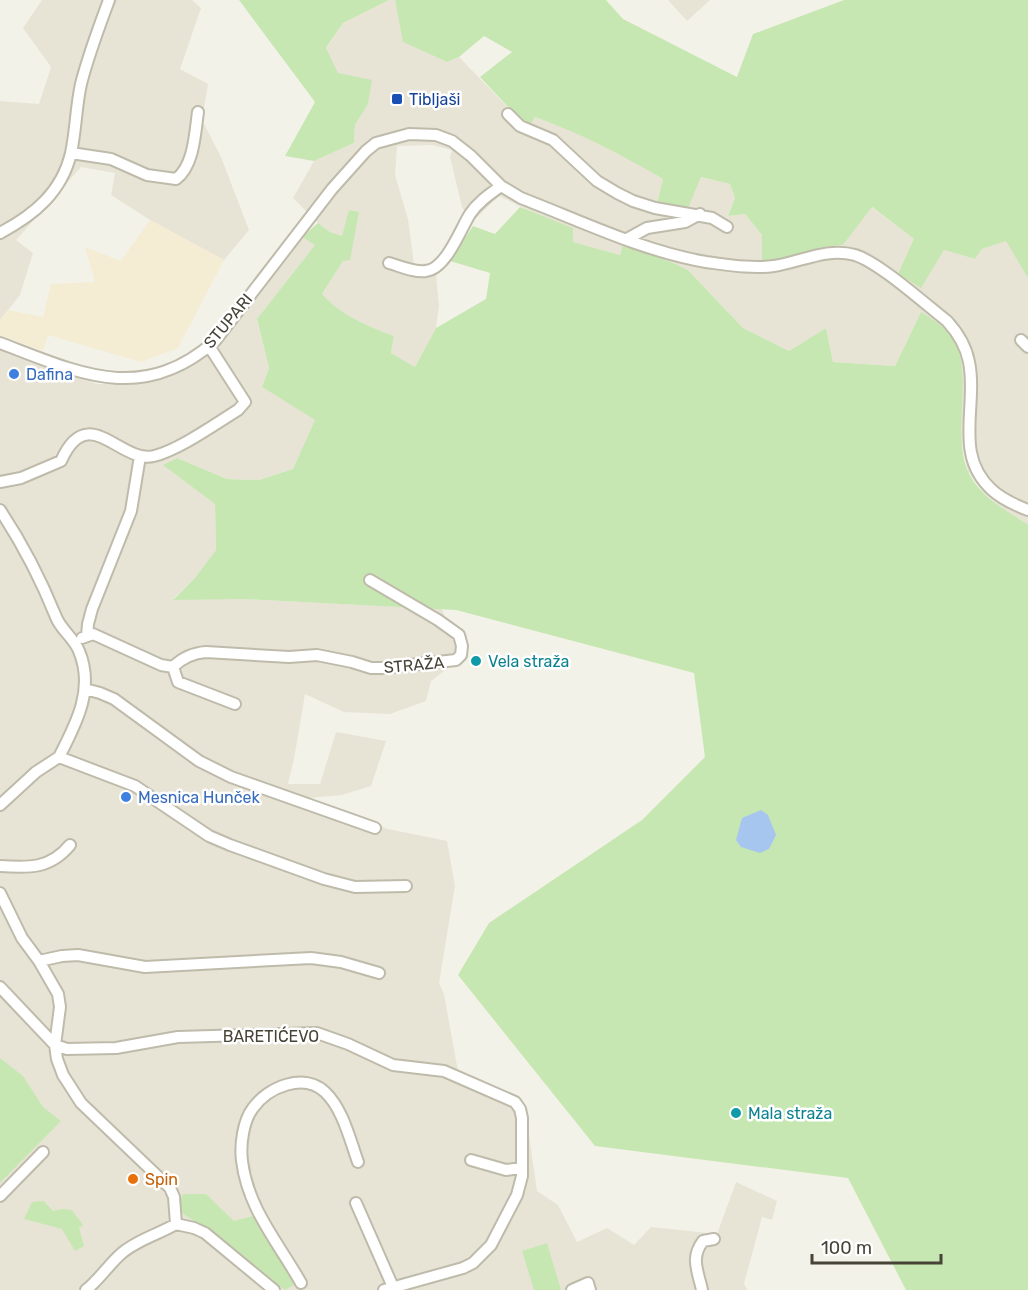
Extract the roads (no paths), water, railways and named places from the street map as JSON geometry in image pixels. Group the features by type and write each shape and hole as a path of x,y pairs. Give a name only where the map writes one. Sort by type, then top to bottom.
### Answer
{"street":[{"path":"0,233 16,225 47,201 63,178 71,153 81,83 109,0"},
{"path":"71,153 111,159 147,175 176,179 182,175 189,158 198,112"},
{"path":"508,114 525,129 553,140 597,181 617,193 655,208 700,214 727,227"},
{"name":"STUPARI","path":"0,343 87,375 121,379 168,371 209,346 228,327 332,189 366,151 376,143 410,134 436,135 452,141 471,156 501,186 521,198 663,252 742,267 772,266 794,262 817,254 836,252 855,255 873,265 947,321 956,331 966,352 970,372 969,449 975,468 993,491 1028,510"},
{"path":"389,263 425,272 435,268 453,246 477,206 501,186"},
{"path":"627,239 646,228 685,222 700,214"},
{"path":"0,482 21,478 61,461 67,447 74,439 87,435 103,438 140,456 151,457 167,452 238,410 245,402 209,346"},
{"path":"87,636 92,609 131,511 140,456"},
{"path":"0,510 45,589 57,620 79,650 83,664 85,689 81,709 59,757 36,772 0,805"},
{"name":"STRAŽA","path":"173,668 178,662 195,653 206,652 289,657 317,655 371,668 456,660 461,655 462,646 459,635 370,580"},
{"path":"73,642 93,634 161,665 173,668 178,682 235,704"},
{"path":"85,689 114,699 199,761 231,777 375,828"},
{"path":"59,757 135,786 178,817 209,836 230,845 324,879 355,887 406,886"},
{"path":"0,866 28,868 59,858 70,845"},
{"path":"0,893 22,938 39,961 60,1001 55,1045 63,1075 81,1103 170,1188 174,1197 176,1224"},
{"path":"39,961 78,955 145,967 311,958 341,962 379,973"},
{"path":"0,987 55,1045"},
{"name":"BARETIĆEVO","path":"55,1045 67,1048 116,1048 178,1037 317,1033 393,1065 444,1071 514,1102 520,1109 522,1168 517,1195 499,1231 484,1254 473,1263 463,1268 388,1288 356,1203"},
{"path":"302,1288 261,1221 250,1196 242,1154 244,1133 251,1112 274,1090 290,1084 314,1085 325,1092 334,1104 342,1118 358,1162"},
{"path":"0,1196 43,1152"},
{"path":"471,1160 506,1170 522,1168"},
{"path":"86,1290 98,1281 109,1265 124,1251 176,1224 205,1233 274,1290"},
{"path":"702,1290 695,1260 696,1250 703,1241 714,1239"},
{"path":"256,1276 258,1290"},
{"path":"572,1290 588,1283 590,1290"}],"water":[{"path":"761,810 768,815 776,835 769,849 760,853 741,847 736,840 742,818"}],"place":[{"name":"Tibljaši","path":"397,99"},
{"name":"Dafina","path":"14,374"},
{"name":"Vela straža","path":"476,661"},
{"name":"Mesnica Hunček","path":"126,797"},
{"name":"Mala straža","path":"736,1113"},
{"name":"Spin","path":"133,1179"}]}
